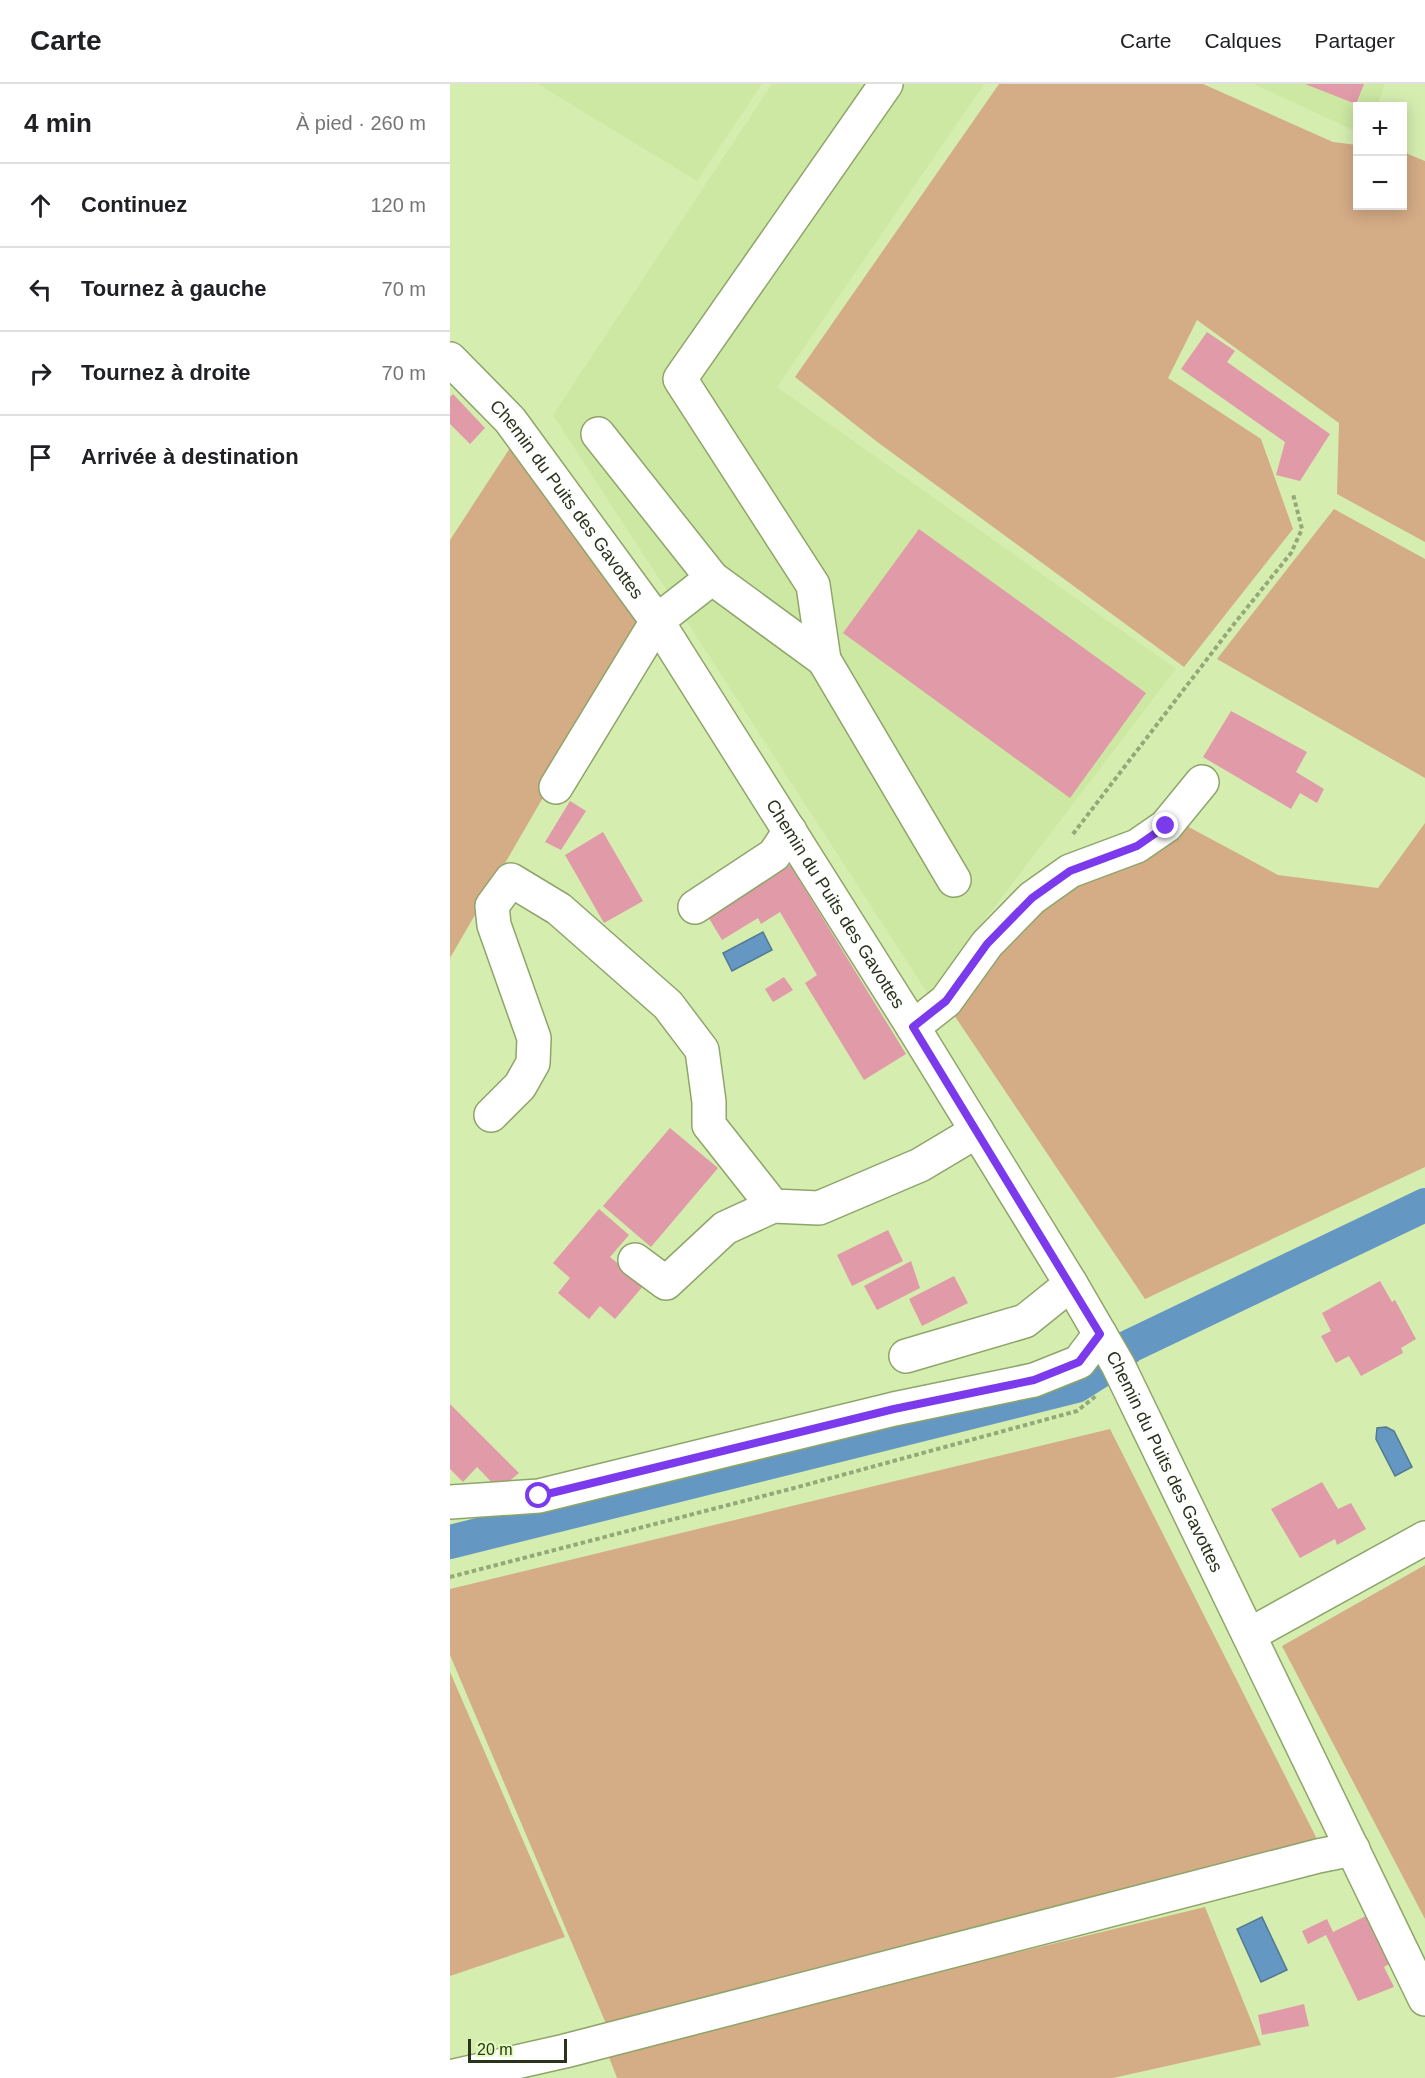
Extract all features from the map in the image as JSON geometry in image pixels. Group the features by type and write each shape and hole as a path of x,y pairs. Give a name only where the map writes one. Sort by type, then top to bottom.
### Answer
{"street":[{"path":"886,84 680,379 813,585 824,660 954,880"},
{"name":"Chemin du Puits des Gavottes","path":"450,359 510,420 657,621 913,1027 1071,1284 1118,1365 1353,1849 1417,1957 1425,1999"},
{"path":"598,434 712,578 824,660"},
{"path":"556,787 657,621 712,578"},
{"path":"913,1027 946,1001 987,944 1032,898 1070,871 1137,846 1166,826 1202,782"},
{"path":"695,907 774,855 790,831"},
{"path":"491,1115 520,1086 533,1064 534,1038 494,925 492,906 511,880 559,909 668,1005 702,1050 709,1102 709,1125 773,1206"},
{"path":"635,1260 666,1283 725,1228 773,1206 819,1208 920,1165 977,1131"},
{"path":"906,1356 1025,1321 1071,1284"},
{"path":"450,1502 539,1496 894,1409 1034,1380 1079,1362 1100,1334"},
{"path":"1249,1635 1425,1538"},
{"path":"450,2076 565,2051 1318,1856 1353,1849"}],"path":[{"path":"1072,835 1291,553 1302,529 1293,494"},
{"path":"450,1577 798,1487 1077,1411 1110,1386 1118,1365"}],"shaded area":[{"path":"538,84 762,84 697,181"},
{"path":"772,84 984,84 777,387 1176,669 928,994 553,415"},
{"path":"999,84 1203,84 1333,142 1353,144 1353,210 1407,210 1407,154 1425,161 1425,542 1337,494 1339,423 1197,320 1168,378 1261,439 1293,529 1184,667 876,441 795,377"},
{"path":"1254,84 1385,84 1378,102 1353,102 1353,130"},
{"path":"510,448 643,625 450,958 450,540"},
{"path":"1334,509 1425,559 1425,778 1217,659"},
{"path":"1425,823 1425,1167 1145,1299 954,1015 997,952 1051,897 1185,825 1278,875 1378,888"},
{"path":"1110,1429 1320,1845 607,2026 450,1655 450,1589"},
{"path":"1425,1565 1425,1919 1282,1646"},
{"path":"450,1672 565,1937 450,1976"},
{"path":"1205,1907 1261,2045 1113,2078 617,2078 607,2052"}],"water":[{"path":"763,932 772,950 732,971 723,953"},
{"path":"1386,1427 1394,1431 1412,1467 1395,1476 1376,1439 1377,1428"},
{"path":"1262,1917 1287,1970 1261,1982 1237,1929"}],"building":[{"path":"1305,84 1364,84 1357,102 1353,103"},
{"path":"1207,332 1235,351 1227,362 1330,434 1300,481 1276,475 1285,442 1181,369"},
{"path":"453,394 485,428 470,444 450,424 450,397"},
{"path":"919,529 1146,693 1070,798 843,633"},
{"path":"1231,711 1307,752 1296,772 1324,789 1317,803 1300,793 1291,809 1203,757"},
{"path":"570,801 586,811 561,850 545,842"},
{"path":"603,832 643,901 604,923 565,855"},
{"path":"790,865 906,1054 864,1080 805,983 817,975 780,912 761,924 758,918 722,940 707,915"},
{"path":"784,977 793,990 773,1002 765,989"},
{"path":"670,1128 718,1168 651,1247 603,1206"},
{"path":"599,1209 629,1235 610,1257 644,1285 615,1319 600,1306 589,1319 558,1293 570,1278 553,1263"},
{"path":"888,1230 903,1261 852,1286 837,1255"},
{"path":"911,1261 920,1288 877,1310 864,1286"},
{"path":"954,1276 968,1303 922,1326 909,1299"},
{"path":"1380,1281 1392,1302 1395,1300 1416,1339 1401,1348 1403,1353 1361,1376 1349,1356 1336,1363 1321,1336 1331,1331 1322,1313"},
{"path":"450,1404 519,1473 499,1490 477,1467 463,1482 450,1469"},
{"path":"1322,1482 1338,1509 1351,1503 1366,1529 1337,1545 1335,1539 1300,1558 1271,1509"},
{"path":"1370,1914 1389,1964 1384,1967 1394,1987 1358,2001 1326,1935 1308,1944 1302,1931 1327,1919 1333,1932"},
{"path":"1304,2004 1309,2026 1262,2035 1258,2015"}],"waterway":[{"path":"450,1542 1076,1386 1103,1369 1130,1346 1425,1205"}],"route":[{"path":"539,1496 894,1409 1034,1380 1079,1362 1100,1334 913,1027 946,1001 987,944 1032,898 1070,871 1137,846 1166,826"}]}
